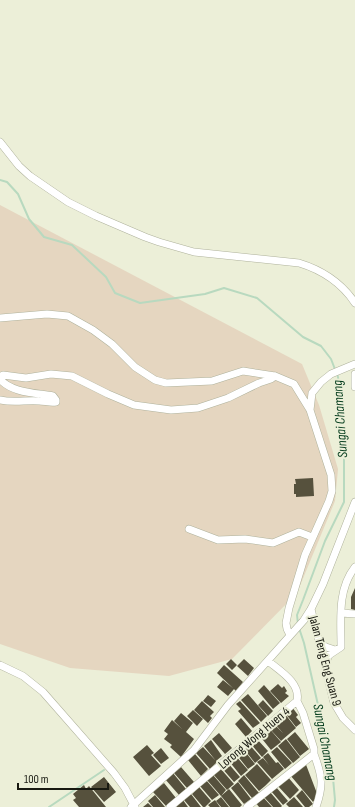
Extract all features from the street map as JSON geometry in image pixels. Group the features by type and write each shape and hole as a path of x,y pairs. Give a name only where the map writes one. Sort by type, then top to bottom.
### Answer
{"street":[{"path":"0,142 19,166 42,186 68,202 96,216 159,242 194,252 298,263 318,269 349,293 355,303"},
{"path":"0,318 47,314 68,316 94,330 112,344 135,367 155,380 166,383 212,381 243,371 274,376 294,384 310,410 332,482 330,501 312,537 303,561 287,616 286,625 290,635"},
{"path":"310,410 312,393 321,382 331,374 355,364"},
{"path":"0,400 10,402 54,402 56,400 53,396 12,388 3,383 0,378 3,375 26,378 51,374 72,376 134,405 171,410 198,408 228,398 271,379 274,376"},
{"path":"355,374 355,388"},
{"path":"0,665 23,676 43,692 114,772 125,788 133,806 194,750 228,705 304,620 323,584 352,517 355,502"},
{"path":"189,529 222,541 246,539 273,543 299,532 312,537"},
{"path":"325,666 329,655 341,647 342,596 350,574 355,568"},
{"name":"Jalan Teng Eng Suan 9","path":"311,609 336,709 342,718 355,730"},
{"path":"341,613 355,614"},
{"path":"320,643 335,650"},
{"name":"Lorong Wong Huen 4","path":"170,807 297,701 298,696 296,688 292,681 268,661"},
{"path":"297,701 303,713 320,770 322,782 321,793 316,807"},
{"path":"247,807 314,754"}],"shaded area":[{"path":"0,205 302,364 319,405 338,469 335,501 297,593 232,659 169,676 70,668 0,644"}],"building":[{"path":"313,478 314,496 296,497 296,494 294,494 294,484 296,484 295,479"},
{"path":"355,588 355,610 351,609 351,597"},
{"path":"231,659 237,665 232,670 226,664"},
{"path":"244,659 254,668 248,676 237,666"},
{"path":"224,665 243,682 236,691 217,673"},
{"path":"223,680 234,689 228,696 217,687"},
{"path":"278,684 282,688 284,686 287,691 285,693 289,696 281,703 270,691"},
{"path":"264,685 280,703 273,709 258,691"},
{"path":"248,694 267,716 261,722 241,700"},
{"path":"208,695 216,701 211,707 203,701"},
{"path":"263,700 273,711 268,716 258,705"},
{"path":"202,701 214,712 210,716 212,718 208,723 194,710"},
{"path":"240,701 260,723 253,728 238,711 241,709 236,704"},
{"path":"292,707 298,715 296,717 301,723 296,727 285,713"},
{"path":"193,710 203,719 197,726 187,716"},
{"path":"181,713 193,723 186,732 194,739 181,757 170,747 172,745 164,739 168,734 164,731 172,720 182,729 174,721"},
{"path":"285,714 296,728 281,741 269,728 274,724 283,733 274,723"},
{"path":"241,718 252,731 246,737 235,724"},
{"path":"268,727 281,742 271,750 259,735"},
{"path":"295,732 309,749 300,756 287,739"},
{"path":"219,733 232,748 225,754 212,739"},
{"path":"256,738 268,751 262,757 250,743"},
{"path":"286,739 300,757 293,763 278,746"},
{"path":"211,740 222,756 216,761 204,746"},
{"path":"249,744 261,758 255,763 244,749"},
{"path":"147,745 154,753 151,755 161,766 149,776 133,757"},
{"path":"203,747 217,762 210,769 196,753"},
{"path":"277,747 292,763 285,769 271,752"},
{"path":"161,748 169,758 161,764 153,755"},
{"path":"243,749 255,764 248,769 236,754"},
{"path":"268,753 276,763 278,762 284,769 272,779 257,762 263,758 269,765 263,757"},
{"path":"195,754 208,769 201,776 188,760"},
{"path":"235,755 248,770 241,776 229,761"},
{"path":"227,762 240,777 234,782 221,767"},
{"path":"305,762 318,796 313,802 290,775"},
{"path":"257,764 271,780 259,791 245,775"},
{"path":"181,767 194,782 187,788 174,773"},
{"path":"220,768 234,784 227,790 213,774"},
{"path":"173,773 186,789 179,795 165,779"},
{"path":"213,775 226,790 221,796 207,780"},
{"path":"244,775 259,793 252,798 238,781"},
{"path":"287,776 299,790 290,799 277,785"},
{"path":"104,777 116,792 104,802 91,787"},
{"path":"206,780 219,795 212,800 200,786"},
{"path":"238,782 251,799 244,804 231,788"},
{"path":"164,783 176,798 166,806 153,792"},
{"path":"84,785 86,789 89,786 106,807 79,807 73,800 76,798 73,794"},
{"path":"199,787 211,801 205,807 203,807 192,794"},
{"path":"276,787 288,801 283,805 271,791"},
{"path":"229,789 242,805 240,807 230,807 221,796"},
{"path":"302,790 313,804 309,807 305,807 296,796"},
{"path":"270,792 282,806 281,807 273,807 264,797"},
{"path":"191,794 201,807 190,807 184,800"},
{"path":"155,795 165,807 153,807 148,801"},
{"path":"221,797 229,807 221,807 216,801"},
{"path":"263,797 272,807 259,807 256,803"},
{"path":"294,797 303,807 289,807 286,804"},
{"path":"183,800 188,807 176,806"},
{"path":"215,800 220,807 210,807 208,805"},
{"path":"148,803 152,807 143,807"}],"waterway":[{"name":"Sungai Chamang","path":"0,180 7,182 18,194 29,219 44,237 72,245 106,277 115,293 140,303 205,294 224,288 257,298 303,337 321,346 331,359 338,377 344,459 344,502 325,541 297,615 298,624"},
{"name":"Sungai Chamang","path":"299,628 304,643 332,767 335,800 334,807"},
{"path":"49,807 104,770"}]}
